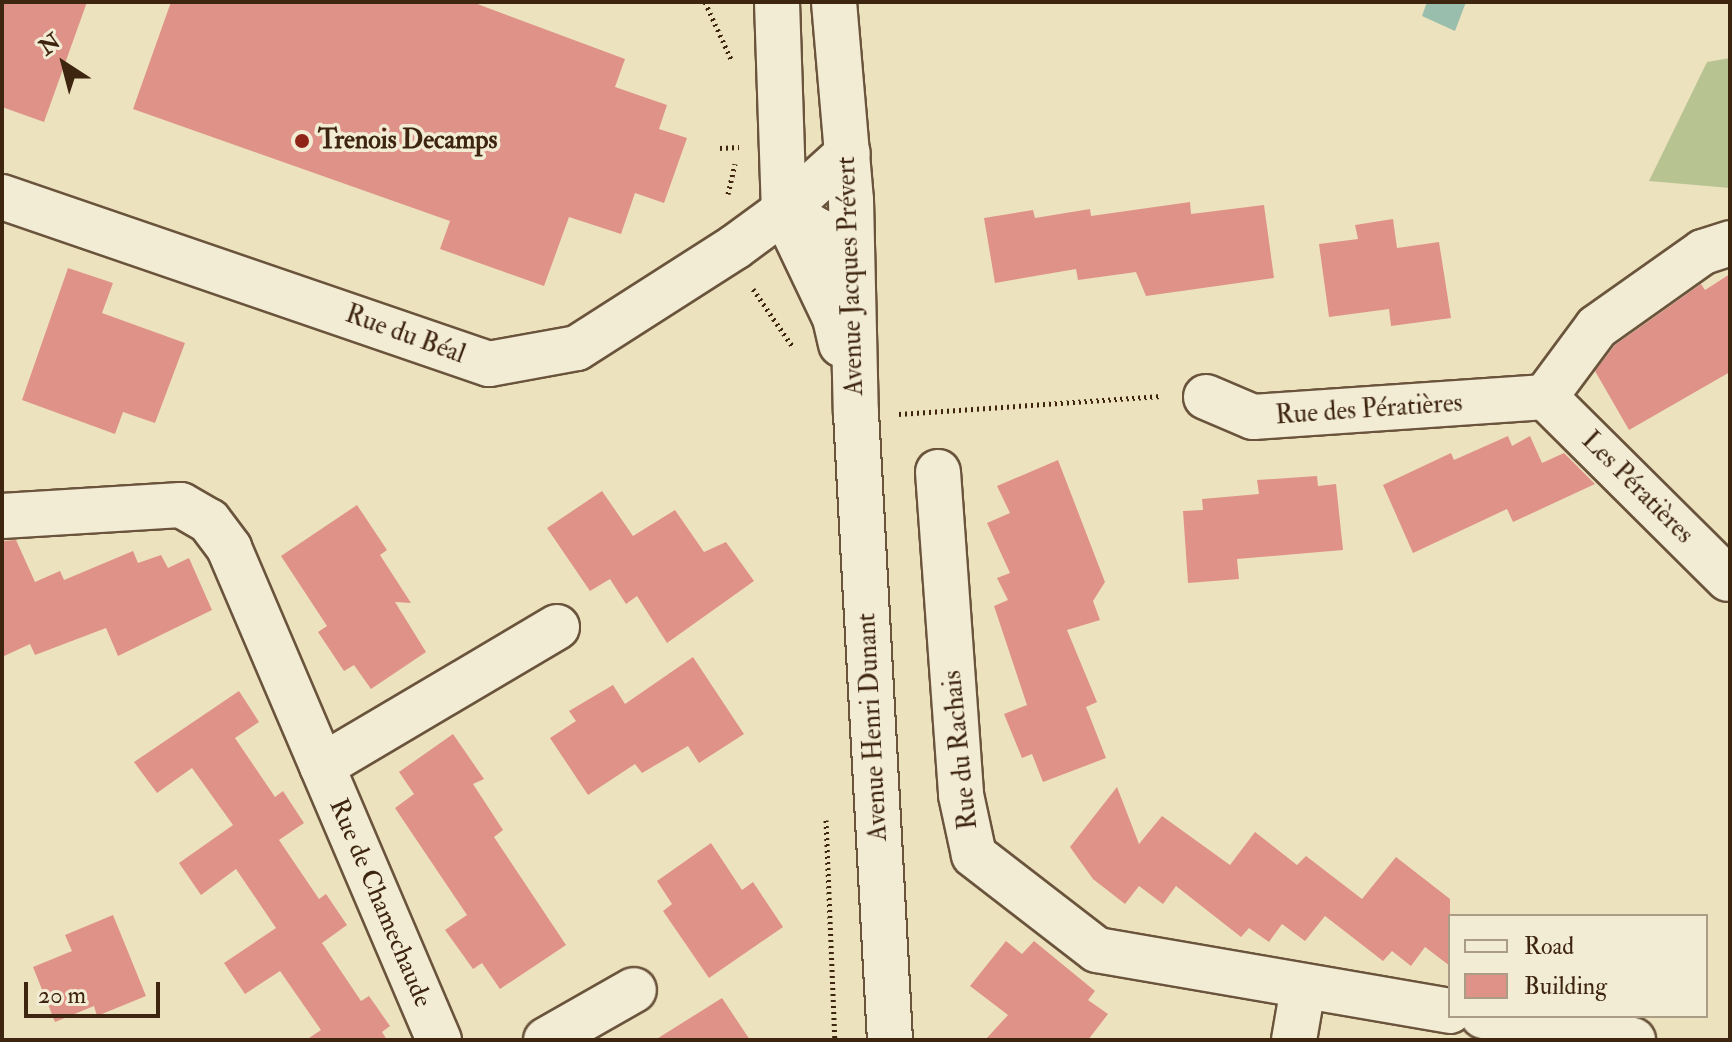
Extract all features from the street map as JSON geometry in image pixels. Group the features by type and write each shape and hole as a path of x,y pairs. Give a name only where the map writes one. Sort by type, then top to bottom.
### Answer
{"street":[{"path":"757,2 780,46"},
{"name":"Avenue Jacques Prévert","path":"777,2 784,211 835,318 856,413"},
{"name":"Avenue Jacques Prévert","path":"834,2 848,153 856,413"},
{"name":"Rue du Béal","path":"2,197 489,364 577,348 784,211 848,153"},
{"path":"784,211 819,231 842,261 852,292"},
{"path":"1545,397 1597,327 1703,252 1730,243"},
{"name":"Rue des Pératières","path":"1206,397 1253,417 1545,397"},
{"name":"Les Pératières","path":"1545,397 1729,579"},
{"name":"Avenue Henri Dunant","path":"856,413 890,1040"},
{"name":"Rue du Rachais","path":"938,472 961,795 974,855 1097,950 1448,1011"},
{"name":"Rue de Chamechaude","path":"2,516 181,505 209,521 229,548 439,1040"},
{"name":"Rue de Chamechaude","path":"322,766 557,627"},
{"path":"1294,1040 1303,988"},
{"path":"546,1040 634,990"},
{"path":"1496,1018 1633,1040"}],"path":[{"path":"705,2 718,24 732,70"},
{"path":"727,200 737,135"},
{"path":"856,413 1142,396 1206,397"},
{"path":"826,820 835,1040"}],"shaded area":[{"path":"1427,2 1466,2 1455,31 1422,16"},
{"path":"1730,58 1730,188 1649,181 1707,62"}],"building":[{"path":"2,2 87,2 44,122 2,107"},
{"path":"171,2 472,2 625,59 615,87 667,105 659,129 687,138 664,203 635,193 621,234 569,217 544,286 440,249 450,221 133,109"},
{"path":"1190,202 1191,214 1264,205 1274,278 1146,296 1136,272 1078,280 1076,269 995,283 984,218 1033,210 1035,218 1090,209 1091,216"},
{"path":"1393,219 1397,248 1439,242 1451,318 1391,326 1389,309 1329,317 1319,244 1358,239 1355,225"},
{"path":"68,268 113,283 102,313 185,343 155,423 123,412 115,434 22,400"},
{"path":"1730,274 1730,372 1629,430 1595,371 1615,345 1701,284 1705,290"},
{"path":"1508,436 1512,446 1530,436 1542,463 1564,453 1595,484 1513,522 1507,509 1413,553 1383,485 1451,453 1454,460"},
{"path":"1058,460 1105,582 1093,601 1100,620 1067,630 1097,702 1086,707 1106,758 1043,782 1032,754 1022,758 1004,714 1027,705 994,606 1008,600 997,578 1010,573 987,523 1010,513 997,486"},
{"path":"1317,476 1318,486 1336,484 1343,550 1237,559 1239,579 1188,583 1183,511 1203,510 1202,499 1259,494 1257,480"},
{"path":"602,491 633,536 675,510 704,552 726,542 754,581 667,643 637,596 626,604 610,579 590,591 547,528"},
{"path":"357,505 387,550 380,555 411,603 395,602 426,652 371,689 354,665 344,671 318,632 327,626 281,556"},
{"path":"16,540 35,582 60,571 64,580 133,551 138,563 161,555 168,568 189,558 212,610 118,656 106,628 35,655 30,644 2,657 2,541"},
{"path":"693,657 744,734 699,763 688,746 642,773 635,764 588,795 550,738 576,721 569,711 613,685 625,704"},
{"path":"239,691 259,722 235,738 275,797 283,791 304,823 279,840 319,899 326,894 347,925 322,943 361,1001 369,996 390,1026 382,1032 387,1040 306,1040 321,1030 280,971 245,994 224,963 276,928 236,869 201,895 179,863 233,825 192,768 157,793 134,762"},
{"path":"453,734 484,779 473,784 503,830 494,837 566,945 500,989 482,963 473,969 445,930 467,915 395,808 414,794 399,772"},
{"path":"1117,787 1139,844 1162,816 1230,865 1255,832 1297,865 1306,856 1362,899 1396,857 1450,899 1448,964 1425,947 1411,966 1392,951 1383,961 1325,916 1305,941 1282,924 1269,942 1249,928 1241,937 1176,886 1163,904 1139,886 1125,904 1093,879 1070,847"},
{"path":"711,843 742,890 753,882 783,927 709,978 663,911 672,904 657,881"},
{"path":"113,915 146,996 97,1016 94,1006 55,1022 33,967 72,951 65,935"},
{"path":"1006,941 1022,954 1034,941 1095,991 1088,1000 1108,1014 1088,1040 985,1040 1008,1015 970,986"},
{"path":"722,998 750,1040 655,1040"}],"place":[{"name":"Trenois Decamps","path":"302,141"}]}
